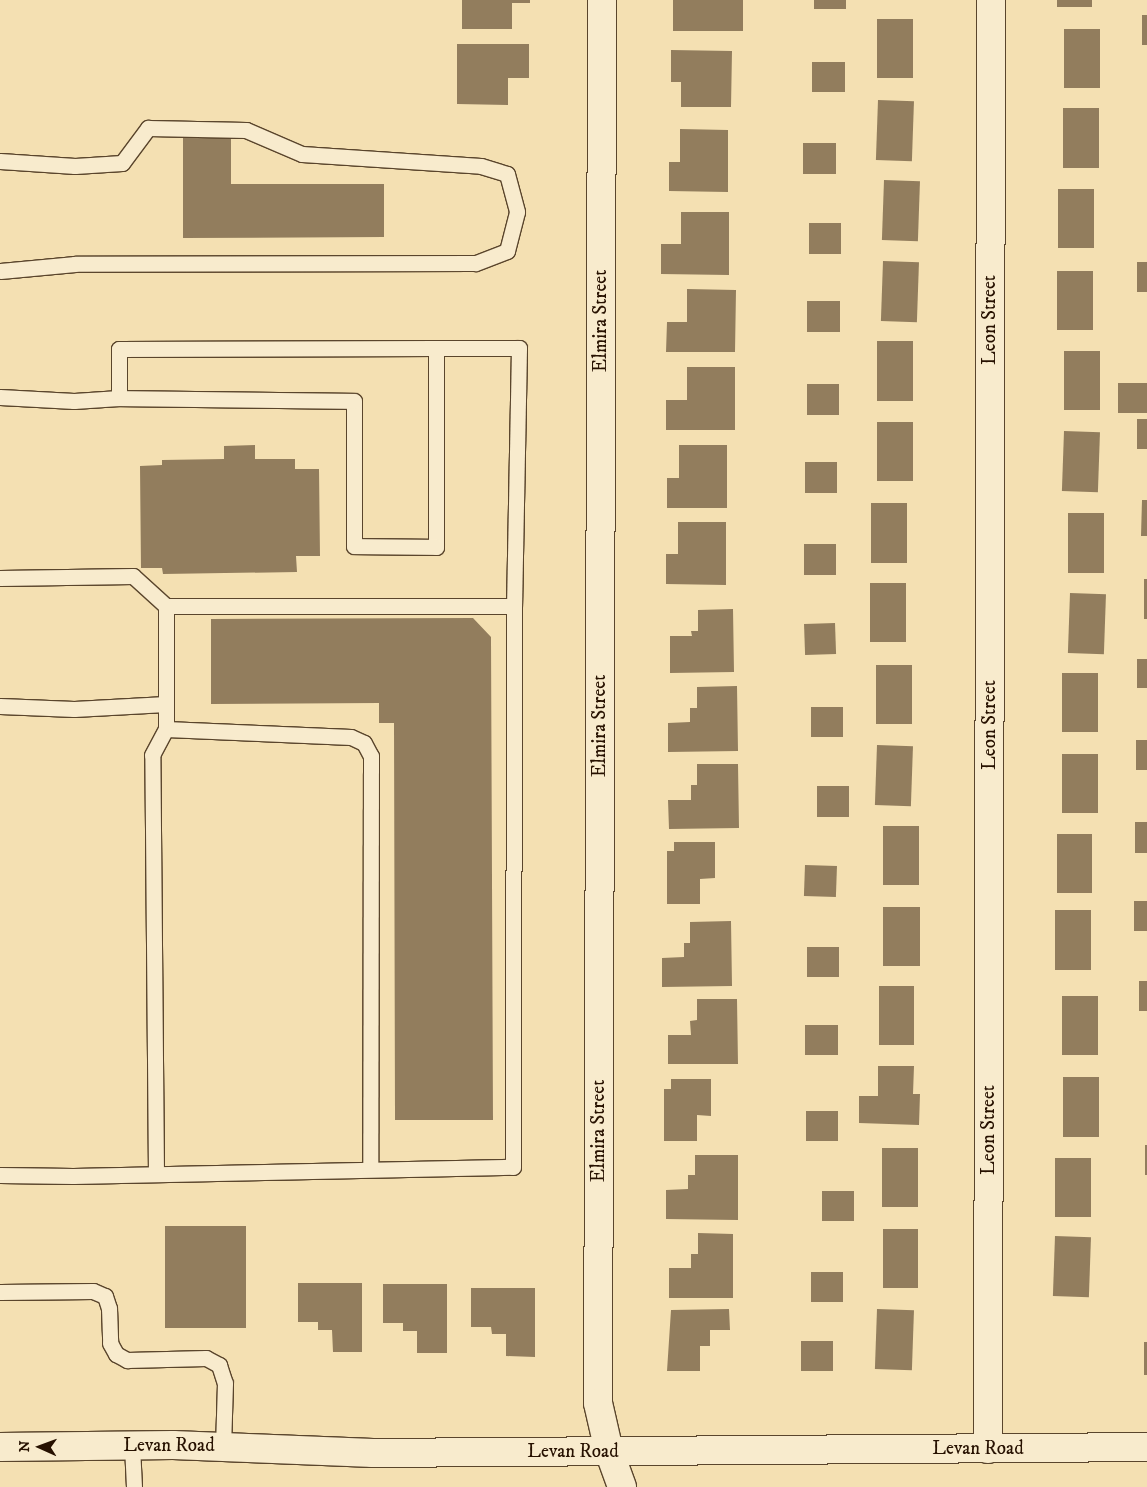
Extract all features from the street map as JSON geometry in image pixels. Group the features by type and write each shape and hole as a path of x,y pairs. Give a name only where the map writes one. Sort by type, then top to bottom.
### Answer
{"street":[{"name":"Elmira Street","path":"602,0 598,1403 609,1451 622,1487"},
{"name":"Leon Street","path":"988,1450 991,0"},
{"name":"Levan Road","path":"0,1448 223,1447 373,1453 1147,1448"}],"lane":[{"path":"0,161 75,166 122,163 148,128 246,130 302,154 481,166 498,171 506,174 517,212 507,251 476,263 75,264 0,271"},
{"path":"0,397 74,401 118,398 354,401 354,546 436,547 436,348"},
{"path":"0,1175 513,1167 514,606 518,348 119,350 118,398"},
{"path":"0,578 133,576 166,606 514,606"},
{"path":"156,1173 152,755 166,730 166,606"},
{"path":"0,706 74,709 166,704"},
{"path":"166,730 351,737 364,743 371,756 370,1169"},
{"path":"0,1292 93,1291 105,1296 109,1308 110,1343 116,1354 127,1360 206,1358 219,1365 225,1383 223,1447"},
{"path":"132,1446 134,1487"}],"building":[{"path":"462,0 530,0 530,3 512,3 512,29 462,29"},
{"path":"673,0 743,0 743,31 673,31"},
{"path":"814,0 846,0 846,9 814,9"},
{"path":"1057,0 1092,0 1092,7 1057,7"},
{"path":"1142,15 1147,15 1147,45 1142,45"},
{"path":"877,19 913,19 913,78 877,78"},
{"path":"1064,29 1100,29 1100,88 1064,88"},
{"path":"457,44 529,44 529,78 508,78 508,105 457,104"},
{"path":"671,50 732,51 731,107 681,107 681,82 671,82"},
{"path":"812,62 845,62 845,92 812,92"},
{"path":"878,100 914,101 912,161 876,160"},
{"path":"1063,108 1099,108 1099,168 1063,168"},
{"path":"680,129 728,130 728,192 669,191 669,162 680,162"},
{"path":"183,137 231,137 231,184 384,184 384,237 183,238"},
{"path":"803,143 836,143 836,174 803,174"},
{"path":"884,180 920,181 918,241 882,240"},
{"path":"1058,189 1094,189 1094,248 1058,248"},
{"path":"681,212 729,212 729,275 661,274 661,244 681,244"},
{"path":"809,223 841,223 841,254 809,254"},
{"path":"883,261 919,262 917,322 881,321"},
{"path":"1137,262 1147,262 1147,292 1137,292"},
{"path":"1057,271 1093,271 1093,330 1057,330"},
{"path":"687,289 736,290 735,352 666,352 667,322 687,322"},
{"path":"807,301 840,301 840,332 807,332"},
{"path":"877,341 913,341 913,401 877,401"},
{"path":"1064,351 1100,351 1100,410 1064,410"},
{"path":"687,367 735,367 735,430 666,430 666,400 687,400"},
{"path":"1118,383 1147,383 1147,413 1118,413"},
{"path":"807,384 839,384 839,415 807,415"},
{"path":"1137,419 1147,419 1147,449 1137,449"},
{"path":"877,422 913,422 913,481 877,481"},
{"path":"1064,431 1100,432 1098,492 1062,491"},
{"path":"255,445 255,459 295,459 295,469 319,469 320,556 296,556 297,572 163,574 162,568 141,568 140,466 162,465 162,460 224,459 224,446"},
{"path":"679,445 727,445 727,508 667,508 667,478 679,478"},
{"path":"805,462 837,462 837,493 805,493"},
{"path":"1142,500 1147,500 1147,536 1141,536"},
{"path":"871,503 907,503 907,563 871,563"},
{"path":"1068,513 1104,513 1104,573 1068,573"},
{"path":"678,522 726,522 726,585 666,584 666,554 678,554"},
{"path":"804,544 836,544 836,575 804,575"},
{"path":"1144,579 1147,579 1147,619 1144,619"},
{"path":"870,583 906,583 906,642 870,642"},
{"path":"1070,593 1106,594 1104,654 1068,653"},
{"path":"733,609 734,672 670,673 670,636 692,636 691,631 698,631 698,610"},
{"path":"473,618 491,637 493,1120 395,1120 394,723 379,723 379,703 211,704 211,619"},
{"path":"835,623 836,654 805,655 804,624"},
{"path":"1137,659 1147,659 1147,688 1137,688"},
{"path":"876,665 912,665 912,724 876,724"},
{"path":"1062,673 1098,673 1098,732 1062,732"},
{"path":"737,686 738,751 668,752 668,723 690,722 690,708 697,708 697,687"},
{"path":"811,707 843,707 843,737 811,737"},
{"path":"1136,740 1147,740 1147,770 1136,770"},
{"path":"877,745 913,746 911,806 875,805"},
{"path":"1062,754 1098,754 1098,813 1062,813"},
{"path":"697,764 738,764 739,828 669,829 668,800 691,800 691,785 697,785"},
{"path":"817,786 849,786 849,817 817,817"},
{"path":"1135,822 1147,822 1147,853 1135,853"},
{"path":"883,826 919,826 919,885 883,885"},
{"path":"1057,834 1092,834 1092,893 1057,893"},
{"path":"674,842 715,842 715,878 700,879 700,904 667,904 667,851 674,851"},
{"path":"805,865 837,866 836,897 804,896"},
{"path":"1134,901 1147,901 1147,931 1134,931"},
{"path":"883,907 920,907 920,966 883,966"},
{"path":"1055,910 1091,910 1091,970 1055,970"},
{"path":"731,921 732,986 662,987 662,958 684,957 684,943 690,943 690,922"},
{"path":"807,947 839,947 839,977 807,977"},
{"path":"1139,981 1147,981 1147,1011 1139,1011"},
{"path":"879,986 914,986 914,1045 879,1045"},
{"path":"1062,996 1098,996 1098,1055 1062,1055"},
{"path":"697,999 737,999 738,1064 668,1064 668,1035 691,1035 690,1021 697,1020"},
{"path":"805,1025 838,1025 838,1055 805,1055"},
{"path":"878,1066 914,1066 913,1094 920,1094 919,1125 859,1123 859,1096 878,1096"},
{"path":"1063,1077 1099,1077 1099,1137 1063,1137"},
{"path":"671,1079 711,1079 711,1116 697,1115 697,1141 664,1141 664,1089 671,1089"},
{"path":"806,1111 838,1111 838,1141 806,1141"},
{"path":"1145,1145 1147,1145 1147,1175 1145,1175"},
{"path":"882,1148 918,1148 918,1207 882,1207"},
{"path":"695,1155 738,1155 738,1220 666,1219 666,1190 688,1189 688,1175 695,1175"},
{"path":"1055,1158 1091,1158 1091,1217 1055,1217"},
{"path":"822,1191 854,1191 854,1221 822,1221"},
{"path":"165,1226 246,1226 246,1328 165,1328"},
{"path":"883,1229 918,1229 918,1288 883,1288"},
{"path":"698,1233 733,1234 733,1298 669,1298 669,1268 691,1268 691,1254 698,1254"},
{"path":"1055,1236 1091,1237 1089,1297 1053,1296"},
{"path":"811,1272 843,1272 843,1302 811,1302"},
{"path":"298,1283 362,1283 362,1352 333,1352 332,1330 318,1330 318,1322 298,1322"},
{"path":"383,1284 447,1284 447,1353 417,1353 417,1331 403,1331 403,1323 383,1323"},
{"path":"471,1288 535,1288 535,1357 506,1356 506,1334 492,1334 491,1327 471,1327"},
{"path":"729,1309 730,1330 710,1330 710,1346 700,1346 700,1371 667,1371 671,1310"},
{"path":"877,1309 914,1310 912,1370 875,1369"},
{"path":"801,1341 833,1341 833,1371 801,1371"},
{"path":"1144,1342 1147,1342 1147,1375 1144,1375"}]}
